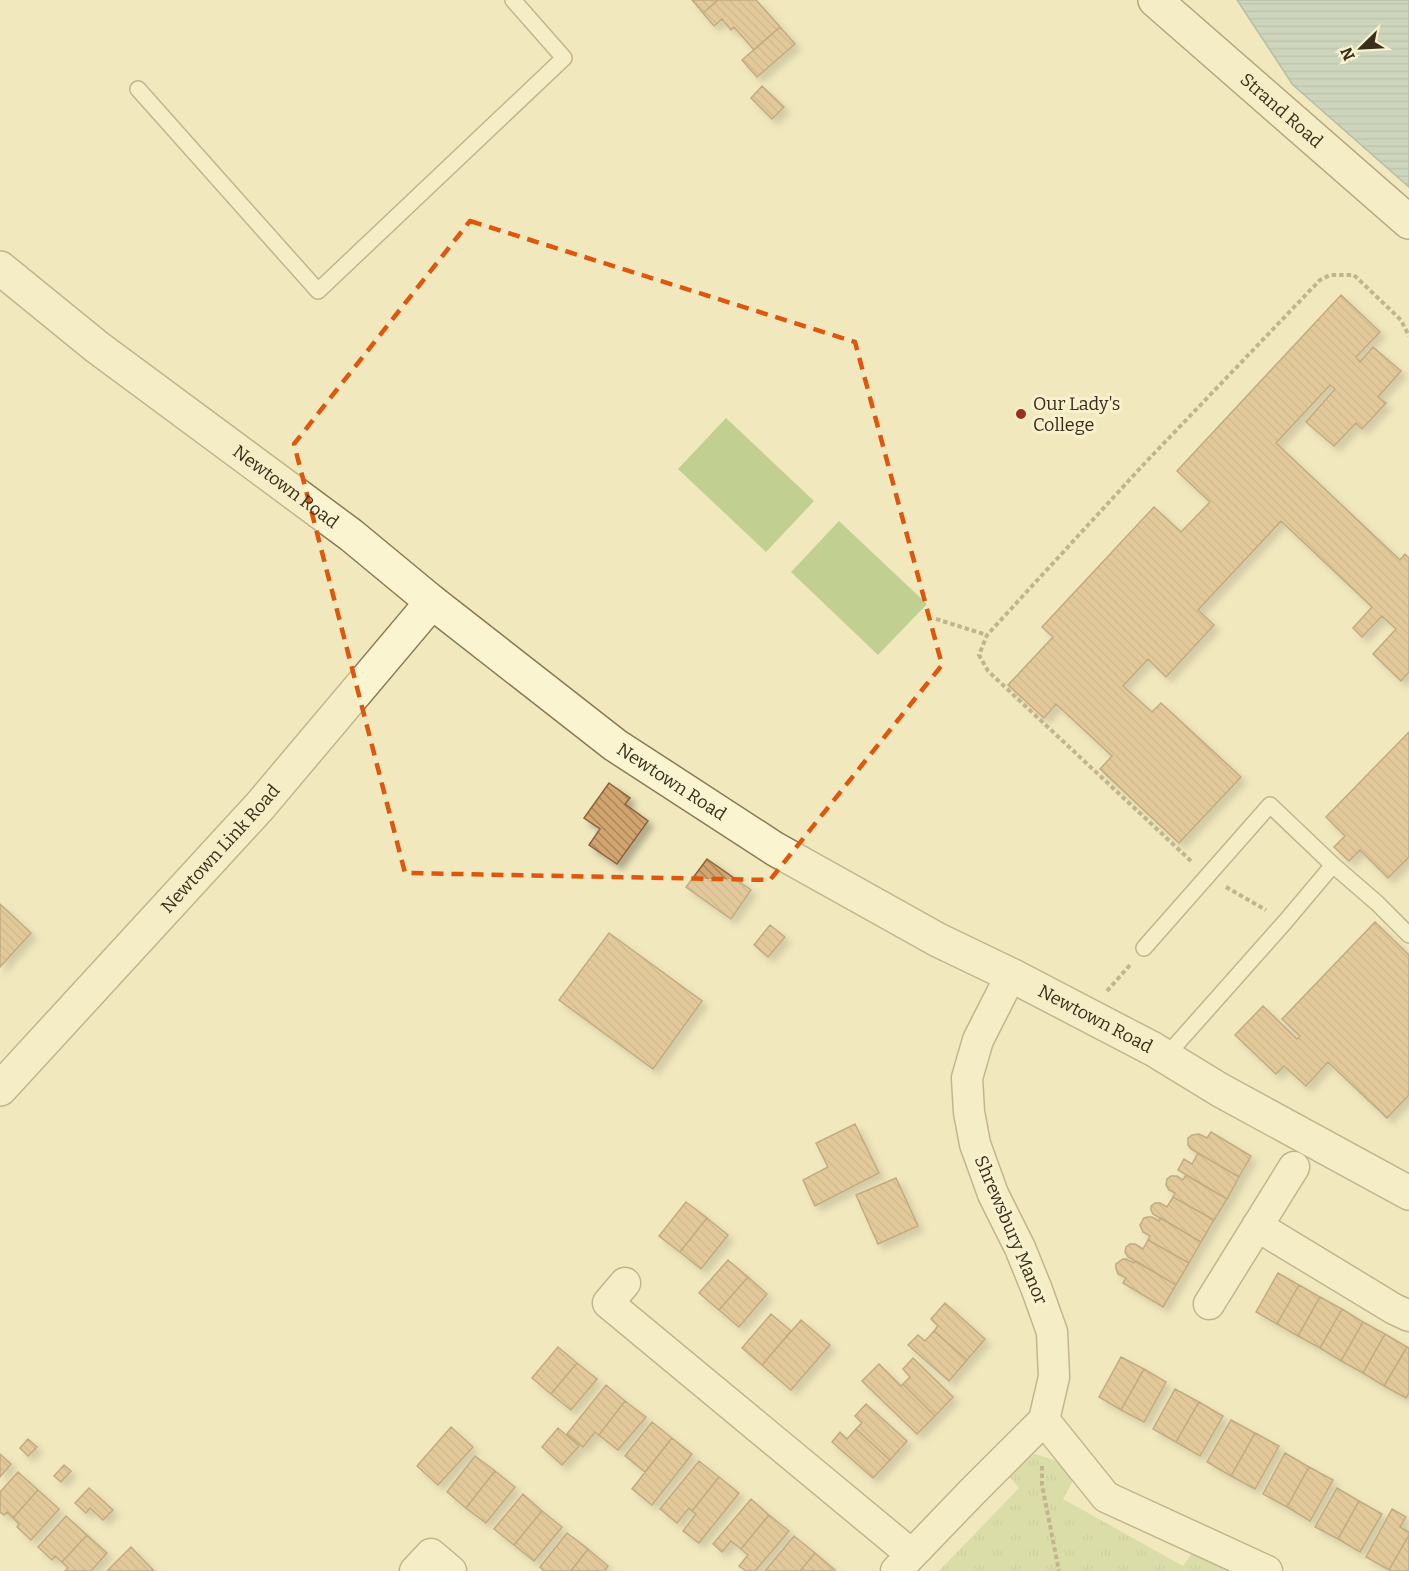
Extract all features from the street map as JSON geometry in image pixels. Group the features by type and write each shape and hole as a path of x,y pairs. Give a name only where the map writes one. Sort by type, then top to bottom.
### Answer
{"street":[{"name":"Strand Road","path":"1155,0 1409,222"},
{"name":"Newtown Road","path":"0,268 97,347 351,534 432,602 615,745 775,849 938,940 1011,975 1166,1056 1220,1089 1409,1193"},
{"name":"Newtown Link Road","path":"0,1089 260,806 432,602"},
{"name":"Shrewsbury Manor","path":"1011,975 978,1040 967,1078 969,1112 975,1144 993,1194 1020,1248 1052,1332 1054,1377 1044,1420"},
{"path":"1209,1304 1294,1167"},
{"path":"1257,1226 1409,1316"},
{"path":"625,1283 608,1303 903,1562 1044,1420 1106,1497 1267,1571"},
{"path":"415,1571 431,1554 451,1571"}],"lane":[{"path":"138,89 318,291 564,58 513,0"},
{"path":"1144,948 1270,805 1409,935"},
{"path":"1166,1056 1285,922 1333,864"}],"path":[{"path":"1285,922 1207,876 988,671 979,655 987,635 1145,463 1320,280 1330,275 1354,275 1401,320 1409,336"},
{"path":"936,619 987,635"},
{"path":"1087,1014 1144,948"},
{"path":"1044,1420 1042,1485 1059,1571"}],"highlighted area":[{"path":"470,221 855,342 942,665 770,880 405,873 294,444"}],"green space":[{"path":"726,418 814,501 766,552 678,469"},
{"path":"839,521 927,604 878,655 791,572"},
{"path":"1035,1454 1054,1460 1076,1475 1063,1499 1183,1566 1196,1548 1225,1563 1229,1571 939,1571 1019,1488 1006,1472 1020,1460"}],"water":[{"path":"1237,0 1409,0 1409,187 1293,85"}],"building":[{"path":"692,0 718,0 703,13"},
{"path":"718,0 756,0 780,27 754,50 734,27 731,30 722,19 714,26 703,13"},
{"path":"780,27 795,44 757,77 742,60"},
{"path":"762,86 784,107 772,119 751,98"},
{"path":"1341,295 1380,332 1356,357 1360,362 1373,347 1401,371 1378,397 1386,403 1362,429 1356,423 1334,446 1306,422 1335,389 1330,385 1276,443 1400,560 1405,554 1409,558 1409,672 1401,681 1373,654 1396,629 1382,616 1362,637 1353,628 1372,607 1281,521 1198,610 1214,625 1166,677 1148,659 1123,686 1152,712 1161,703 1241,777 1179,843 1100,769 1112,756 1056,704 1044,718 1008,685 1053,637 1042,627 1154,507 1181,532 1210,502 1177,471"},
{"path":"1409,732 1409,857 1388,878 1360,850 1349,861 1334,847 1345,836 1326,817"},
{"path":"609,783 630,798 625,804 648,821 617,864 589,845 600,829 584,818"},
{"path":"707,859 751,890 731,919 686,887"},
{"path":"0,904 31,933 0,967"},
{"path":"1375,922 1409,955 1409,1095 1387,1118 1328,1062 1306,1086 1284,1066 1276,1074 1235,1035 1263,1006 1297,1039 1300,1036 1282,1019"},
{"path":"770,925 785,937 768,957 754,945"},
{"path":"609,933 702,1001 653,1069 559,1000"},
{"path":"855,1124 879,1173 815,1206 803,1180 828,1167 816,1143"},
{"path":"1211,1132 1251,1156 1239,1177 1188,1145 1188,1138 1192,1135 1199,1134 1207,1138"},
{"path":"1198,1153 1239,1177 1227,1199 1178,1170 1184,1159 1192,1164"},
{"path":"1186,1175 1227,1199 1214,1220 1173,1197 1175,1193 1166,1185 1167,1179 1177,1176 1183,1180"},
{"path":"896,1178 918,1226 878,1244 856,1195"},
{"path":"1173,1197 1214,1220 1201,1242 1153,1214 1151,1206 1160,1203 1167,1207"},
{"path":"686,1202 707,1218 680,1252 659,1236"},
{"path":"707,1218 728,1235 701,1269 680,1252"},
{"path":"1144,1218 1159,1221 1161,1218 1201,1242 1189,1263 1148,1240 1150,1236 1143,1232 1140,1225"},
{"path":"1148,1240 1189,1263 1176,1285 1128,1257 1125,1252 1126,1247 1135,1244 1143,1249"},
{"path":"1123,1259 1134,1263 1136,1261 1176,1285 1163,1307 1123,1283 1126,1278 1118,1274 1116,1264"},
{"path":"728,1260 748,1277 719,1310 699,1293"},
{"path":"1278,1273 1299,1285 1277,1324 1256,1312"},
{"path":"748,1277 767,1294 739,1327 719,1310"},
{"path":"1299,1285 1320,1297 1298,1336 1277,1324"},
{"path":"1320,1297 1342,1309 1320,1348 1298,1336"},
{"path":"945,1303 985,1339 967,1360 934,1331 938,1326 931,1319"},
{"path":"1342,1309 1363,1322 1341,1361 1320,1348"},
{"path":"771,1314 791,1331 762,1365 742,1348"},
{"path":"801,1320 830,1345 791,1390 762,1365"},
{"path":"1363,1322 1385,1334 1363,1373 1341,1361"},
{"path":"934,1331 967,1360 949,1381 908,1345 918,1335 925,1341"},
{"path":"1385,1334 1407,1347 1384,1386 1363,1373"},
{"path":"558,1347 577,1363 551,1394 532,1378"},
{"path":"1407,1347 1409,1348 1409,1393 1406,1398 1384,1386"},
{"path":"1121,1357 1144,1369 1121,1410 1099,1397"},
{"path":"913,1358 953,1397 935,1416 903,1384 910,1377 903,1369"},
{"path":"577,1363 597,1379 571,1410 551,1394"},
{"path":"879,1364 935,1416 917,1434 862,1381"},
{"path":"1144,1369 1166,1382 1144,1422 1121,1410"},
{"path":"606,1385 625,1401 599,1435 595,1432 583,1447 567,1434"},
{"path":"1175,1389 1199,1402 1176,1442 1153,1429"},
{"path":"625,1401 646,1417 618,1450 599,1435"},
{"path":"1199,1402 1223,1416 1200,1456 1176,1442"},
{"path":"866,1404 907,1441 890,1460 856,1429 862,1423 855,1416"},
{"path":"1231,1420 1255,1433 1231,1476 1207,1462"},
{"path":"652,1422 672,1438 645,1472 625,1456"},
{"path":"451,1427 473,1447 438,1485 417,1466"},
{"path":"558,1428 579,1446 562,1465 542,1447"},
{"path":"856,1429 890,1460 873,1478 832,1442 840,1432 847,1439"},
{"path":"1255,1433 1279,1446 1255,1489 1231,1476"},
{"path":"672,1438 692,1454 652,1505 632,1489"},
{"path":"28,1439 37,1447 28,1456 20,1448"},
{"path":"1285,1453 1309,1467 1287,1507 1263,1494"},
{"path":"0,1454 11,1464 0,1477"},
{"path":"475,1456 495,1471 466,1508 447,1492"},
{"path":"699,1461 719,1477 692,1511 689,1508 677,1523 660,1509"},
{"path":"64,1465 71,1471 61,1482 54,1476"},
{"path":"1309,1467 1333,1480 1310,1521 1287,1507"},
{"path":"495,1471 515,1487 486,1523 466,1508"},
{"path":"18,1472 38,1490 13,1518 7,1512 4,1515 0,1512 0,1492"},
{"path":"719,1477 739,1493 699,1543 683,1531 696,1514 692,1511"},
{"path":"89,1488 113,1510 103,1520 90,1508 86,1513 75,1503"},
{"path":"1337,1488 1359,1501 1338,1539 1315,1527"},
{"path":"38,1490 59,1509 31,1540 17,1527 19,1524 13,1518"},
{"path":"523,1494 542,1511 514,1545 494,1529"},
{"path":"751,1499 769,1515 741,1549 731,1541 722,1552 713,1544"},
{"path":"1359,1501 1382,1514 1360,1552 1338,1539"},
{"path":"1392,1509 1406,1517 1400,1527 1409,1532 1409,1535 1389,1570 1366,1557"},
{"path":"542,1511 562,1527 534,1561 514,1545"},
{"path":"769,1515 789,1531 755,1571 746,1571 739,1566 748,1555 741,1549"},
{"path":"66,1516 87,1535 62,1562 55,1556 52,1560 38,1547"},
{"path":"567,1533 588,1549 571,1571 544,1571 540,1567"},
{"path":"87,1535 107,1553 91,1571 65,1571 68,1568 62,1562"},
{"path":"1409,1535 1409,1571 1389,1570"},
{"path":"794,1536 815,1553 800,1571 765,1571"},
{"path":"131,1547 154,1571 107,1571"},
{"path":"588,1549 608,1566 604,1571 571,1571"},
{"path":"815,1553 835,1570 835,1571 800,1571"}],"place":[{"name":"Our Lady's College","path":"1021,414"}]}
